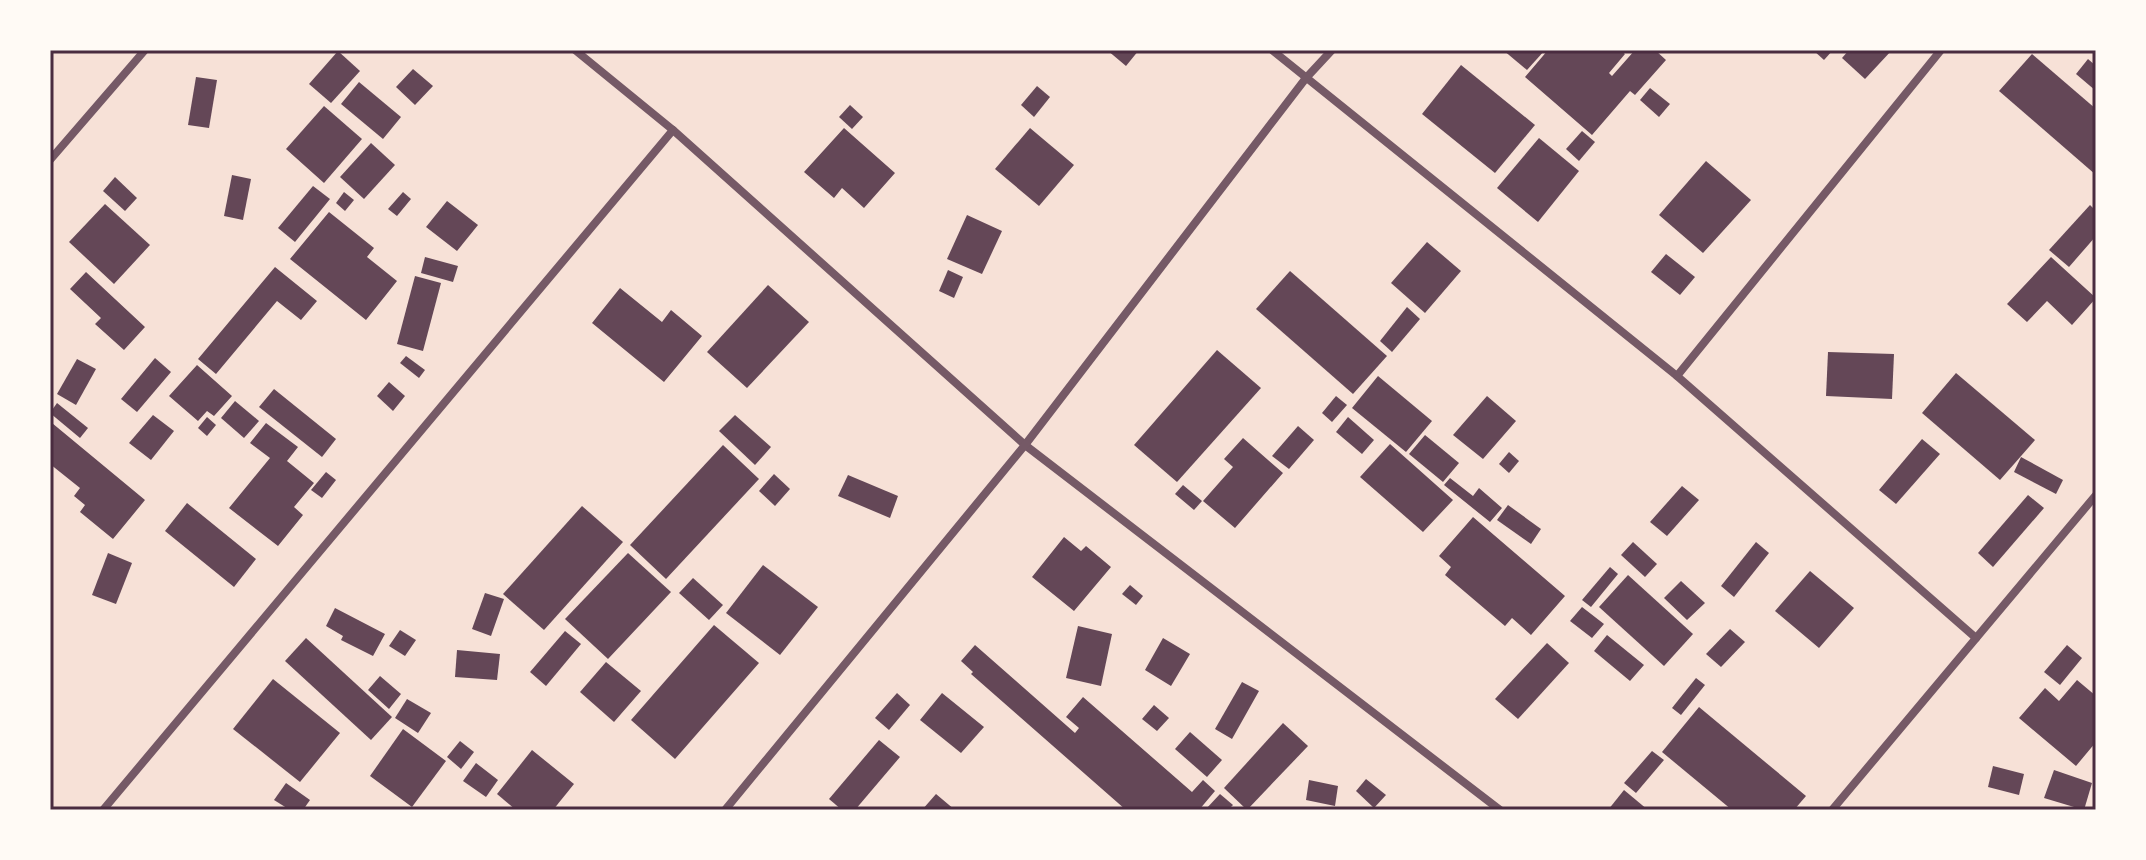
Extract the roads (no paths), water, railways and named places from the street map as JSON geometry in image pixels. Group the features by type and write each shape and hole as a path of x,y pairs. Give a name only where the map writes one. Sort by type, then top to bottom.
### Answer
{"street":[{"path":"50,160 145,50"},
{"path":"575,50 673,130 1025,445 1500,810"},
{"path":"1272,50 1677,376 1976,638"},
{"path":"725,810 1025,445 1306,78 1332,50"},
{"path":"1677,376 1941,50"},
{"path":"103,810 673,130"},
{"path":"1832,810 2096,495"}]}
